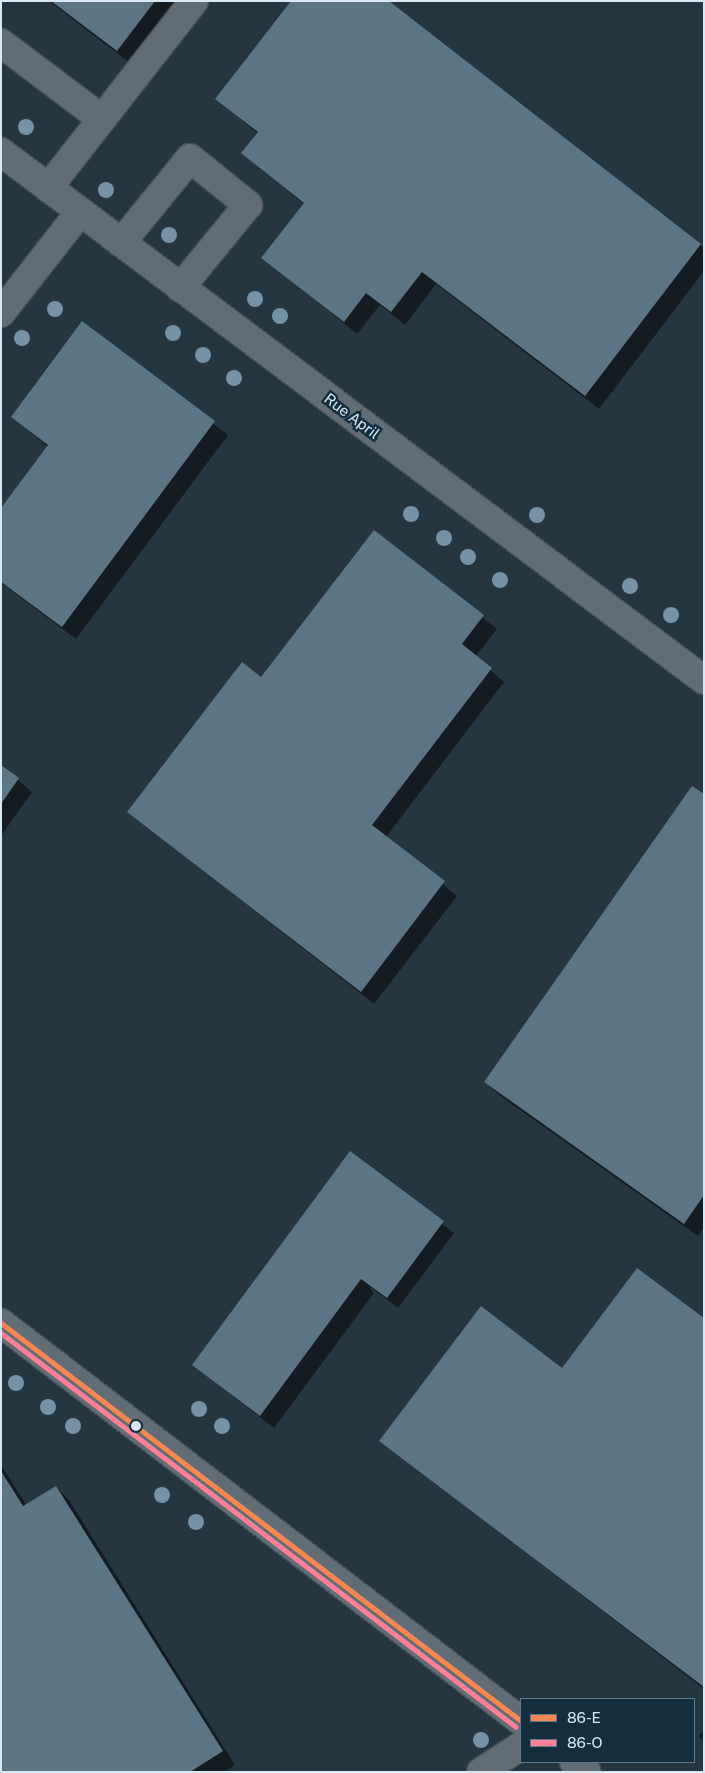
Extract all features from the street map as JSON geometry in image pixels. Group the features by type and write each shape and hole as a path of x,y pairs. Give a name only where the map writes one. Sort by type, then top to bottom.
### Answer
{"street":[{"path":"48,188 194,1"},
{"path":"1,43 102,119"},
{"name":"Rue April","path":"1,152 704,680"},
{"path":"121,243 190,158 248,205 180,288"},
{"path":"1,312 80,212"},
{"path":"1,1323 520,1720"},
{"path":"481,1772 520,1747"}],"building":[{"path":"51,1 155,1 117,51"},
{"path":"291,1 389,1 701,244 585,396 422,272 391,312 366,293 344,322 261,258 304,203 241,153 258,132 215,99"},
{"path":"82,321 215,421 62,627 1,582 1,508 48,445 11,417"},
{"path":"374,530 484,615 462,644 492,668 372,825 445,881 361,992 127,812 242,662 261,677"},
{"path":"1,765 19,778 1,804"},
{"path":"692,786 704,794 704,1195 684,1224 484,1082"},
{"path":"350,1151 444,1221 387,1298 361,1279 260,1416 192,1365"},
{"path":"637,1268 704,1318 704,1687 379,1441 481,1306 562,1368"},
{"path":"1,1471 23,1506 56,1486 223,1751 190,1772 1,1772"}],"transit line":[{"name":"86-E","path":"1,1323 520,1720"},
{"name":"86-O","path":"1,1333 516,1727"}]}
